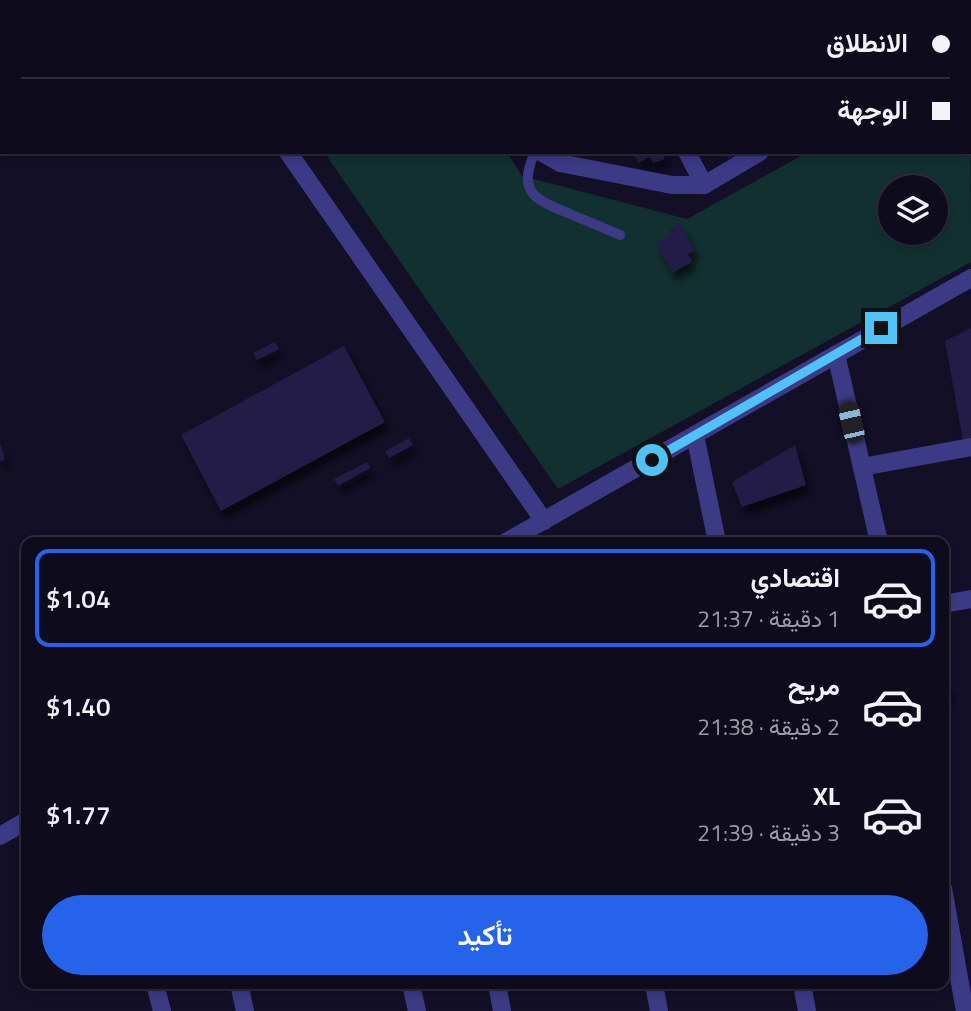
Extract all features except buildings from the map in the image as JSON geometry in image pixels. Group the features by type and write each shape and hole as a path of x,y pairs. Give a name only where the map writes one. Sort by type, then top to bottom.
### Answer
{"street":[{"path":"289,154 544,521"},
{"path":"544,154 560,163 672,184 704,184 756,154"},
{"path":"688,154 704,184"},
{"path":"515,537 971,278"},
{"path":"836,354 878,537"},
{"path":"695,435 716,537"},
{"path":"862,467 971,447"},
{"path":"949,603 971,599"},
{"path":"0,829 21,822"},
{"path":"0,836 21,823"},
{"path":"949,922 965,1011"},
{"path":"156,989 162,1011"},
{"path":"240,989 245,1011"},
{"path":"412,989 417,1011"},
{"path":"499,989 502,1011"},
{"path":"655,989 659,1011"},
{"path":"804,989 807,1011"}],"lane":[{"path":"534,154 527,168 527,181 539,201 620,235"}],"green space":[{"path":"325,154 508,154 522,176 687,219 804,154 970,154 971,262 558,489"}],"route":[{"path":"652,460 881,328"}]}
